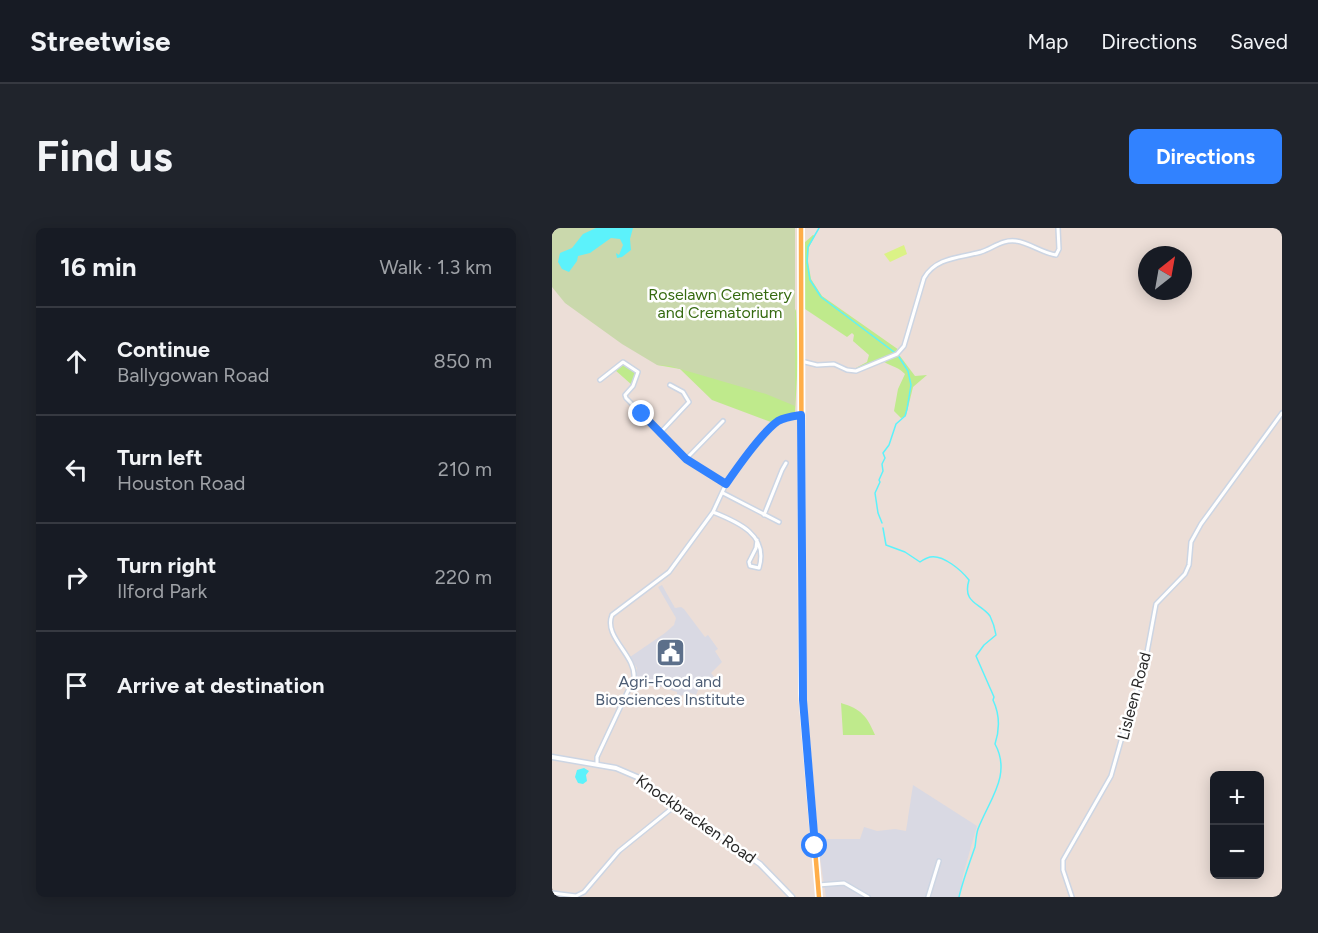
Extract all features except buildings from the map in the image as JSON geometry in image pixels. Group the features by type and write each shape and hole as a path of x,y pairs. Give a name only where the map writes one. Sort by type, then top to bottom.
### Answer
{"main road":[{"path":"801,228 803,720 819,897"}],"street":[{"path":"801,361 817,365 834,364 856,371 897,354 904,346 928,271 942,261 980,252 1010,241 1024,243 1056,255 1059,249 1058,228"},
{"path":"600,380 623,362 638,372 637,380 625,397 686,459 726,484"},
{"path":"660,433 689,402 683,392 670,385"},
{"name":"Lisleen Road","path":"1072,897 1063,870 1063,860 1111,776 1130,709 1143,674 1156,604 1185,574 1189,548 1198,530 1282,413"},
{"path":"597,764 597,757 634,678 634,667 617,641 610,625 610,618 615,611 669,572 713,512 726,484 754,446 776,423 801,415"},
{"path":"686,459 723,421"},
{"path":"764,514 786,463"},
{"path":"723,493 778,522"},
{"path":"713,512 754,534 760,547 759,568 749,565 756,540"},
{"name":"Knockbracken Road","path":"552,757 623,770 637,777 760,864 792,897"},
{"path":"552,893 576,896 584,891 619,851 676,804"},
{"path":"928,897 939,861"},
{"path":"818,885 844,883 868,897"}],"shaded area":[{"path":"662,585 675,608 684,609 705,637 708,635 718,649 715,651 722,662 711,673 715,678 699,688 696,695 690,693 677,697 677,692 662,687 638,685 637,687 634,684 637,668 630,657 665,633 674,625 676,618 658,587"},
{"path":"913,785 977,826 963,875 960,897 826,897 817,839 860,839 864,827 877,831 895,829 906,831"}],"green space":[{"name":"Roselawn Cemetery and Crematorium","path":"552,228 795,228 795,406 766,394 670,366 657,365 622,344 565,303 552,287"},
{"path":"813,235 815,236 809,247 808,261 811,279 822,296 899,350 897,352 915,376 927,375 913,387 906,416 901,418 894,411 898,389 905,374 882,360 854,369 867,362 869,355 853,341 854,335 852,333 847,337 805,309 804,243"},
{"path":"904,245 907,254 890,262 884,254"},
{"path":"796,309 798,358 795,413 771,422 712,400 680,369 657,365 792,316"},
{"path":"621,364 625,364 637,374 632,385 615,370"},
{"path":"841,703 862,714 875,735 843,735"}],"water":[{"path":"596,228 633,228 630,239 631,250 617,258 616,253 619,255 623,245 620,239 611,238 590,253 578,256 569,272 562,269 558,262 560,253 572,248 583,234"},
{"path":"584,768 589,771 586,775 587,781 583,784 578,783 575,777 577,770"}],"waterway":[{"path":"819,228 808,247 807,262 810,280 821,297 894,352"},
{"path":"882,523 875,493 883,471 882,464 885,458 883,453 889,445 896,424 905,416 911,385 908,371 899,357"},
{"path":"883,528 886,545 905,552 920,562 930,557 941,558 962,572 969,580 967,588 970,598 990,616 996,633 976,656 994,697 997,711 998,733 995,744 1000,755 1000,777 978,829 975,847 959,897"}],"place":[{"name":"Agri-Food and Biosciences Institute","path":"670,653"}],"route":[{"path":"642,414 686,459 726,484 754,446 776,423 801,415 803,720 815,846"}]}
